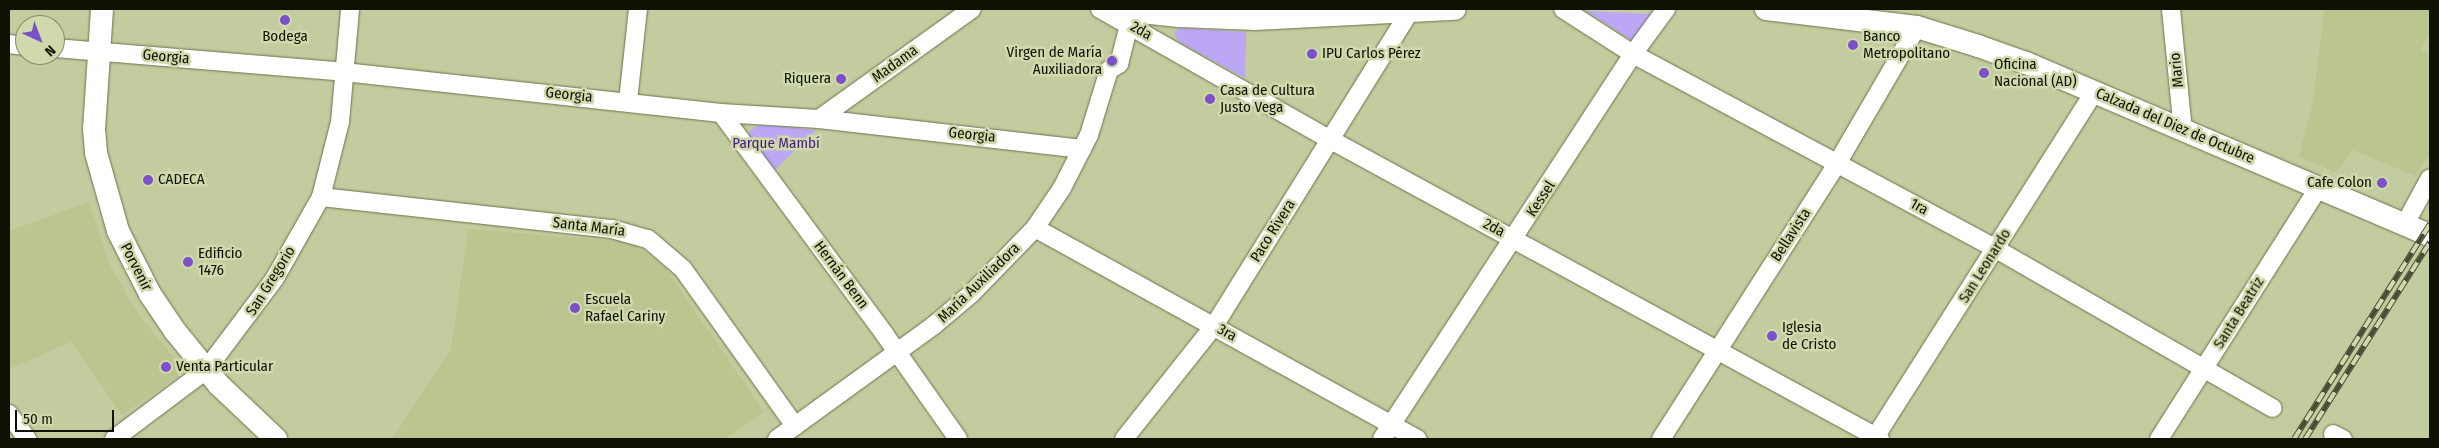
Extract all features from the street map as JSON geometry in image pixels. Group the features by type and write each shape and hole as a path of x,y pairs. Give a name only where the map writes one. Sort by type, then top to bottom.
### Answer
{"main road":[{"name":"Porvenir","path":"102,9 98,51 96,152 118,231 150,294 206,370 276,439"},
{"path":"1122,16 1409,13 1455,9"},
{"name":"Calzada del Diez de Octubre","path":"1766,9 1792,10 1917,27 2018,60 2430,235"}],"street":[{"name":"San Gregorio","path":"114,439 206,370 275,278 321,197 340,122 350,9"},
{"path":"628,102 638,9"},
{"name":"Madama","path":"819,119 972,9"},
{"name":"1ra","path":"1563,9 1633,54 1838,162 1996,249 2273,408"},
{"name":"Kessel","path":"1387,432 1515,239 1633,54 1666,9"},
{"name":"Mario","path":"2171,9 2182,131"},
{"name":"Paco Rivera","path":"1124,439 1214,326 1409,13"},
{"name":"2da","path":"1122,16 1331,140 1718,349 1877,439"},
{"name":"María Auxiliadora","path":"1109,70 1118,66 1122,44 1122,16"},
{"name":"María Auxiliadora","path":"777,439 898,353 972,293 1035,228 1062,188 1082,149 1109,70 1105,62 1111,52 1122,16"},
{"name":"Bellavista","path":"1661,439 1838,162 1917,27"},
{"name":"Georgia","path":"65,49 344,72 720,113 819,119 1082,149"},
{"name":"San Leonardo","path":"1877,439 2094,92"},
{"name":"Hernán Benn","path":"720,113 898,353 958,439"},
{"path":"2405,224 2430,178"},
{"name":"Santa Beatriz","path":"2159,439 2319,187"},
{"name":"Santa María","path":"321,197 612,229 648,239 683,269 795,426"},
{"name":"3ra","path":"1035,228 1214,326 1387,432 1418,439"},
{"path":"9,414 27,439"}],"shaded area":[{"path":"2324,9 2430,9 2430,32 2421,50 2430,55 2430,154 2415,176 2353,150 2336,172 2299,157 2314,96"},
{"path":"89,202 109,263 134,308 185,372 122,415 71,342 9,369 9,231"},
{"name":"Escuela Rafael Cariny","path":"468,229 630,242 665,267 764,412 725,439 392,439 451,349"}],"green space":[{"path":"1586,11 1653,14 1633,41"},
{"path":"1179,28 1246,32 1245,78 1179,42 1174,33"},
{"name":"Parque Mambí","path":"760,124 816,130 774,171 748,139 750,131"}],"railway":[{"path":"2294,439 2430,224"},
{"path":"2305,439 2430,242"}],"place":[{"name":"Bodega","path":"285,20"},
{"name":"Banco Metropolitano","path":"1853,45"},
{"name":"IPU Carlos Pérez","path":"1312,54"},
{"name":"Virgen de María Auxiliadora","path":"1112,61"},
{"name":"Oficina Nacional (AD)","path":"1984,73"},
{"name":"Riquera","path":"841,79"},
{"name":"Casa de Cultura Justo Vega","path":"1210,99"},
{"name":"CADECA","path":"148,180"},
{"name":"Cafe Colon","path":"2382,183"},
{"name":"Edificio 1476","path":"188,262"},
{"name":"Escuela Rafael Cariny","path":"575,308"},
{"name":"Iglesia de Cristo","path":"1772,336"},
{"name":"Venta Particular","path":"166,367"}]}
